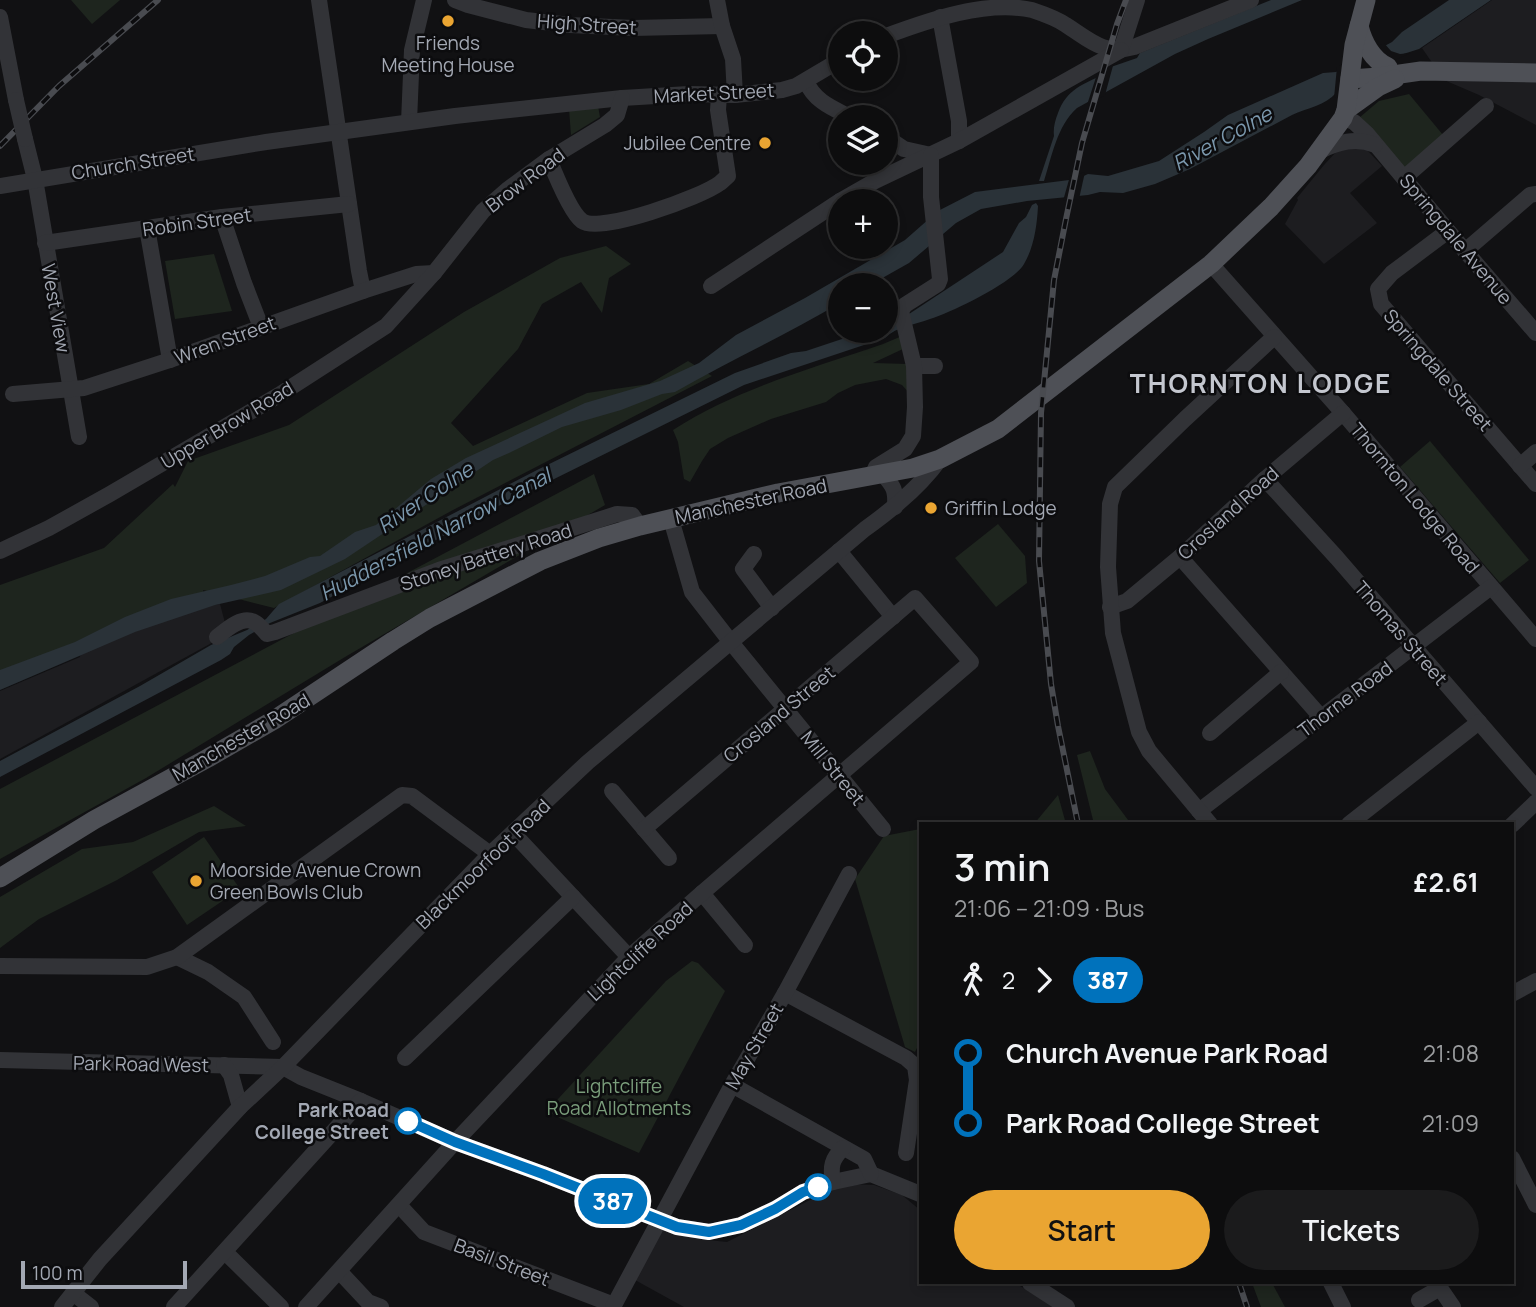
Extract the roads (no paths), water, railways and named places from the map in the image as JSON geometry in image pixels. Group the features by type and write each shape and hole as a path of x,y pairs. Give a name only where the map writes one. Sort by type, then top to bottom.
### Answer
{"main road":[{"path":"1354,68 1364,43 1359,26 1366,0"},
{"path":"1354,68 1411,67 1415,72"},
{"path":"1354,68 1370,77 1415,72 1536,73"},
{"name":"Manchester Road","path":"0,878 94,820 274,720 430,618 540,561 599,538 640,526 778,493 913,468 940,458 998,429 1211,264 1271,207 1320,151 1345,114 1354,68"},
{"path":"1345,114 1378,87 1415,72"}],"street":[{"path":"319,0 363,291"},
{"path":"424,0 412,51 409,122 622,98"},
{"name":"High Street","path":"455,0 526,20 570,25 632,28 722,26"},
{"path":"549,159 574,211 579,219 587,224 601,224 676,204 719,184 727,176 718,110 727,95 733,59 722,26 718,0"},
{"path":"1121,50 1137,0"},
{"path":"862,189 958,141 1121,50 1251,0"},
{"path":"898,32 969,9 999,4 1029,9 1049,16 1089,42 1105,49 1121,50"},
{"name":"West View","path":"0,17 10,96 35,179 79,438"},
{"path":"940,17 958,121 958,141"},
{"name":"Market Street","path":"622,98 727,95 782,90 806,81 828,67"},
{"path":"806,81 810,91 828,106"},
{"name":"Brow Road","path":"434,273 483,211 549,159 606,125 617,115 622,98"},
{"path":"1404,178 1486,106"},
{"name":"Springdale Avenue","path":"1345,114 1367,134 1536,333"},
{"name":"Church Street","path":"0,186 266,142 409,122"},
{"path":"1320,151 1352,141 1375,145"},
{"path":"898,145 931,155"},
{"path":"895,507 896,492 891,483 878,475 876,467 905,449 913,436 914,366 901,315 905,305 940,281 931,206 931,155"},
{"path":"1465,251 1530,195 1536,194"},
{"name":"Robin Street","path":"45,243 222,217 349,204"},
{"path":"711,286 828,209"},
{"path":"222,217 261,327"},
{"path":"147,228 170,360"},
{"name":"Springdale Street","path":"1448,231 1392,273 1378,289 1381,304 1536,484"},
{"name":"Thornton Lodge Road","path":"1211,264 1343,413 1536,639"},
{"name":"Wren Street","path":"13,394 84,388 363,291 416,274 434,273"},
{"name":"Upper Brow Road","path":"0,551 49,528 110,494 342,355 386,326 434,273"},
{"path":"1208,822 1149,751 1139,733 1113,633 1108,567 1110,504 1115,487 1274,337"},
{"path":"914,366 935,366"},
{"name":"Crosland Road","path":"1110,607 1127,601 1180,557 1265,479 1343,413"},
{"path":"1520,466 1536,452"},
{"name":"Blackmoorfoot Road","path":"62,1307 100,1259 240,1107 283,1067 490,854 588,762 730,641 895,507 924,479 940,458"},
{"name":"Thomas Street","path":"1265,479 1536,788"},
{"name":"Stoney Battery Road","path":"217,637 240,622 250,620 267,634 275,632 439,570 617,514 632,515 640,526"},
{"name":"Mill Street","path":"671,519 692,592 883,829"},
{"path":"839,551 893,617"},
{"path":"754,554 743,569 772,608"},
{"path":"1180,557 1321,718"},
{"name":"Thorne Road","path":"1199,811 1491,587"},
{"name":"Crosland Street","path":"644,829 915,598 971,662"},
{"name":"Lightcliffe Road","path":"306,1307 455,1142 629,957 971,662"},
{"path":"1210,733 1281,672"},
{"path":"1352,822 1479,722"},
{"path":"612,791 669,858"},
{"path":"0,966 147,967 177,957 402,795 412,796 490,854"},
{"path":"1514,823 1536,802"},
{"path":"513,833 629,957"},
{"name":"May Street","path":"613,1306 849,874"},
{"path":"702,892 746,946"},
{"path":"405,1058 573,897"},
{"path":"177,957 208,972 244,997 274,1042"},
{"path":"1514,993 1536,981"},
{"path":"785,993 906,1058 915,1066 917,1080 906,1153"},
{"name":"Park Road West","path":"0,1060 283,1067"},
{"path":"225,1065 231,1075 240,1107"},
{"path":"283,1067 455,1142 687,1229 709,1232 741,1225 803,1192 871,1174 919,1192"},
{"path":"732,1085 864,1159 871,1174"},
{"path":"174,1307 361,1101"},
{"path":"834,1182 831,1169 834,1157 843,1147"},
{"path":"1514,1162 1536,1205"},
{"name":"Basil Street","path":"399,1205 424,1233 613,1306"},
{"path":"225,1252 281,1307"},
{"path":"340,1272 368,1302 381,1307"},
{"path":"1032,1284 1067,1307"},
{"path":"1332,1284 1343,1307"},
{"path":"1419,1300 1440,1288 1453,1307"},
{"path":"73,1293 91,1307"}],"water":[{"path":"1271,0 1302,0 1175,54 1077,108 1060,132 1044,181 1039,181 1054,136 1058,113 1066,98 1077,88 1105,74 1108,68 1137,58 1140,53"},
{"name":"River Colne","path":"1449,0 1491,0 1419,49 1397,56 1327,101 1292,115 1190,169 1155,184 1123,193 1100,192 981,209 956,223 909,263 891,273 848,273 872,259 898,259 898,244 938,211 975,192 1077,179 1088,174 1108,176 1159,161 1228,115 1323,73 1336,72 1392,42 1402,32"},
{"path":"1036,203 1038,206 1034,236 1030,251 1018,272 967,304 898,330 898,319 1003,252 1032,205"},
{"name":"River Colne","path":"828,285 828,310 675,392 562,427 493,460 345,559 281,590 215,605 135,632 0,690 0,670 75,642 125,617 171,599 265,576 310,557 320,556 355,532 376,525 431,479 466,458 585,403 660,381 699,363 736,335"},
{"name":"Huddersfield Narrow Canal","path":"830,343 870,343 744,385 515,497 320,603 270,623 249,635 221,660 0,777 0,761 211,645 247,630 266,619 279,604 537,470 735,373 791,353"}],"railway":[{"path":"0,146 59,86 158,0"},
{"path":"1078,822 1051,684 1039,561 1041,413 1054,280 1066,219 1082,143 1126,0"},
{"path":"1239,1284 1247,1307"}],"place":[{"name":"Friends Meeting House","path":"448,21"},
{"name":"Jubilee Centre","path":"765,143"},
{"name":"Griffin Lodge","path":"931,508"},
{"name":"Moorside Avenue Crown Green Bowls Club","path":"196,881"},
{"name":"Park Road College Street","path":"408,1121"}],"district":[{"name":"THORNTON LODGE","path":"1261,383"}],"park label":[{"name":"Lightcliffe Road Allotments","path":"619,1097"}]}
